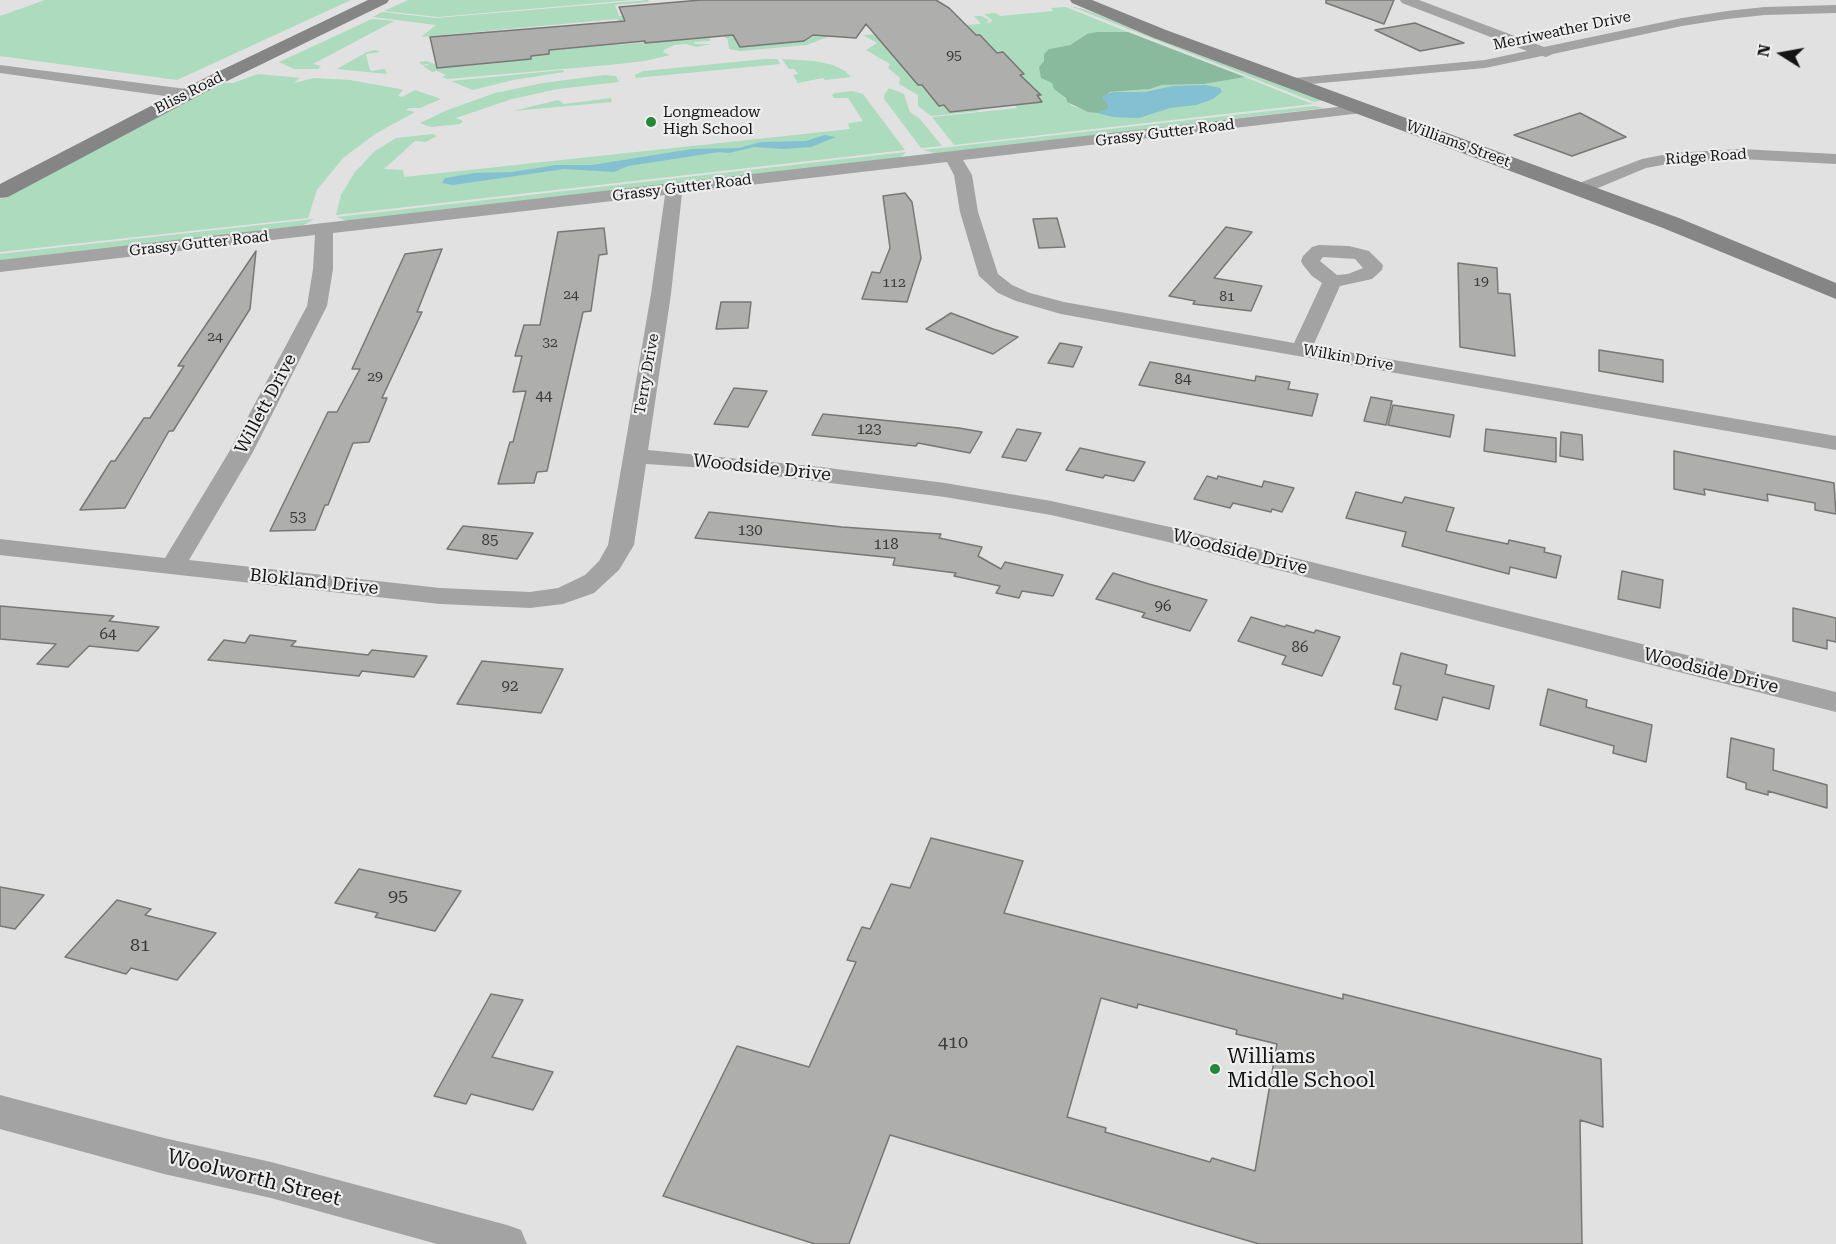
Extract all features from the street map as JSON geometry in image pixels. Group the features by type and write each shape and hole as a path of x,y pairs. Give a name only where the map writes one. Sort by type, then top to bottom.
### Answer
{"main road":[{"name":"Bliss Road","path":"0,192 186,94 381,0"},
{"name":"Williams Street","path":"1078,0 1119,18 1738,249 1836,292"}],"street":[{"path":"1407,0 1546,53"},
{"path":"1699,2 1727,15"},
{"name":"Merriweather Drive","path":"1294,83 1458,68 1546,53 1682,22 1727,15 1836,9"},
{"path":"0,69 186,94"},
{"name":"Grassy Gutter Road","path":"0,266 1364,109"},
{"name":"Ridge Road","path":"1581,189 1642,164 1673,158 1742,154 1836,159"},
{"name":"Wilkin Drive","path":"953,157 963,175 969,212 989,276 1005,289 1023,297 1061,308 1836,444"},
{"name":"Terry Drive","path":"615,558 621,545 661,294 674,189"},
{"name":"Willett Drive","path":"173,566 241,452 317,306 323,269 324,230"},
{"path":"1301,350 1332,280"},
{"name":"Woodside Drive","path":"634,456 707,461 821,474 945,490 1051,508 1182,538 1836,702"},
{"name":"Blokland Drive","path":"0,547 440,596 530,600 563,596 585,587 603,574 615,558"},
{"name":"Woolworth Street","path":"0,1112 164,1156 271,1180 507,1244"}],"green space":[{"path":"45,0 351,0 177,80 0,56 0,16"},
{"path":"408,0 632,0 438,17 384,11"},
{"path":"648,0 649,2 615,5 619,16 626,16 629,22 619,23 617,19 421,37 436,25 373,17 382,12 436,18"},
{"path":"1070,6 1083,9 1324,100 1314,102"},
{"path":"1066,7 1128,32 1087,34 1070,45 1049,49 1052,83 1072,106 1097,113 1102,96 1110,92 1149,89 1162,85 1204,84 1245,77 1312,104 954,145 932,117 1017,108 1015,105 1042,101 1037,95 1040,94 1016,75 1024,74 994,53 980,35 976,35 966,25 981,24 974,16 981,16 989,20 986,23 991,22 992,20 984,14 996,13 1000,16 1053,11 1051,8"},
{"path":"372,19 394,21 313,64 321,66 318,69 294,69 279,62"},
{"path":"819,32 833,35 807,45 740,51 729,49 728,40 722,34 731,33 740,47 804,41"},
{"path":"1128,32 1245,77 1204,84 1162,85 1150,89 1110,92 1103,98 1109,108 1097,113 1088,112 1067,102 1066,98 1054,89 1052,83 1041,78 1039,67 1044,61 1044,54 1049,49 1070,45 1087,34"},
{"path":"882,34 899,63 918,85 926,84 939,106 944,105 950,112 977,109 979,111 931,116 918,106 918,95 899,84 900,78 888,68 890,64 866,50 877,43 863,35"},
{"path":"710,35 710,41 694,42 695,44 711,44 696,47 687,44 674,45 663,52 670,55 645,61 609,65 447,79 442,77 446,75 437,71 432,72 423,66 428,64 422,65 419,62 426,61 438,65 439,68 531,59 531,56 549,54 549,50 704,38"},
{"path":"375,50 380,52 366,54 371,71 385,69 387,74 337,69 367,52"},
{"path":"777,59 780,64 636,78 635,75 644,71"},
{"path":"782,59 815,61 833,65 851,77 825,80 823,78 798,83 793,75 798,74 794,69 789,69"},
{"path":"563,70 564,72 513,80 473,90 451,81"},
{"path":"258,74 300,78 294,83 314,78 350,80 400,89 403,90 398,96 402,97 415,90 441,99 420,108 409,108 406,110 415,112 375,134 343,158 317,190 308,218 0,252 0,199 220,83 233,83"},
{"path":"605,75 616,76 619,82 558,89 512,99 456,118 463,121 460,124 431,127 420,123 445,111 495,93 543,83"},
{"path":"889,88 904,94 910,112 920,119 942,146 921,148 884,99"},
{"path":"852,91 863,94 905,150 336,215 341,195 355,172 375,151 396,138 433,134 437,136 426,142 415,141 384,169 403,170 404,177 850,129 848,124 863,121 848,98 834,98 832,95"},
{"path":"611,98 612,102 513,111 558,100 564,104"},
{"path":"1314,106 1324,108 938,154 923,150"},
{"path":"906,152 900,158 347,221 337,217"},
{"path":"314,219 302,226 0,262 0,254"}],"water":[{"path":"1205,85 1220,88 1222,92 1213,99 1196,105 1170,108 1139,118 1113,117 1097,113 1109,108 1102,96 1114,92 1145,92 1173,86"},
{"path":"825,135 836,137 811,147 783,149 754,147 729,153 719,152 628,166 614,172 564,169 453,185 442,183 445,178 475,173 513,172 556,165 592,165 692,149 739,148 761,142 806,141"}],"building":[{"path":"701,0 936,0 949,8 997,53 1003,52 1024,74 1020,75 1041,95 1037,95 1042,102 950,112 944,105 939,106 922,85 918,85 866,24 856,38 813,35 804,41 740,47 733,35 645,43 645,41 549,50 549,54 531,56 531,59 437,68 430,37 625,21 619,7"},
{"path":"1326,0 1394,0 1384,24 1326,3"},
{"path":"1415,23 1464,43 1420,51 1375,30"},
{"path":"1580,113 1626,137 1572,156 1514,135"},
{"path":"905,193 912,202 921,258 907,302 862,299 872,272 880,273 890,248 883,196"},
{"path":"1057,218 1065,247 1039,248 1033,219"},
{"path":"1226,227 1252,232 1214,278 1262,286 1251,311 1193,304 1195,301 1169,296"},
{"path":"604,228 607,254 599,255 591,311 583,312 547,471 537,472 534,483 498,484 510,442 513,442 526,391 513,392 522,356 515,356 524,325 540,325 558,232"},
{"path":"442,249 417,312 422,312 382,398 387,398 369,442 353,443 328,505 325,505 315,530 270,531 328,412 337,412 360,369 352,369 405,254"},
{"path":"256,251 250,309 173,431 169,431 125,508 80,510 111,461 115,461 144,418 150,418 184,366 178,366"},
{"path":"1458,263 1497,268 1498,293 1510,294 1515,356 1460,347"},
{"path":"721,302 751,302 748,328 716,329"},
{"path":"951,313 1018,337 993,354 926,329"},
{"path":"1060,343 1082,347 1073,367 1048,363"},
{"path":"1599,350 1663,360 1663,382 1599,371"},
{"path":"1150,362 1255,381 1256,376 1290,382 1288,389 1318,394 1312,416 1139,385"},
{"path":"734,388 767,391 748,427 714,424"},
{"path":"1371,397 1392,401 1386,425 1364,421"},
{"path":"1393,405 1454,415 1450,437 1388,425"},
{"path":"823,414 982,432 970,453 918,443 916,446 812,435"},
{"path":"1017,429 1041,433 1026,461 1002,457"},
{"path":"1486,429 1556,438 1556,462 1484,451"},
{"path":"1561,432 1582,435 1583,460 1560,456"},
{"path":"1080,448 1145,462 1134,481 1105,475 1103,478 1066,470"},
{"path":"1674,451 1834,483 1836,514 1815,510 1815,503 1767,494 1768,501 1704,489 1705,495 1674,489"},
{"path":"1207,476 1217,479 1218,476 1262,487 1264,481 1294,488 1282,512 1272,509 1271,512 1233,503 1230,508 1194,499"},
{"path":"1356,492 1402,503 1405,497 1454,508 1446,531 1508,544 1509,540 1545,548 1544,552 1561,556 1556,578 1510,567 1509,574 1402,546 1406,532 1346,518"},
{"path":"709,512 842,527 941,534 939,538 982,547 978,556 1001,569 1005,562 1063,575 1053,596 1022,591 1019,598 996,593 1000,586 954,576 956,573 893,565 895,558 695,538"},
{"path":"463,526 533,533 517,559 447,549"},
{"path":"1622,571 1663,580 1660,608 1618,599"},
{"path":"1113,573 1207,600 1190,631 1142,617 1145,613 1096,599"},
{"path":"0,606 114,616 109,621 159,627 138,651 89,646 68,667 37,664 56,644 0,639"},
{"path":"1793,608 1836,618 1836,642 1827,640 1827,649 1793,641"},
{"path":"1251,617 1285,627 1286,625 1314,633 1316,630 1340,637 1322,676 1282,664 1286,656 1238,641"},
{"path":"250,635 296,641 291,646 368,655 372,650 427,656 414,677 362,671 359,676 208,660 224,640 245,643"},
{"path":"1401,653 1447,665 1445,674 1494,686 1489,709 1443,697 1437,720 1395,709 1401,686 1393,684"},
{"path":"482,661 563,669 541,713 457,704"},
{"path":"1548,689 1587,700 1586,707 1652,725 1646,762 1613,753 1614,746 1540,725"},
{"path":"1731,738 1774,749 1773,770 1827,785 1827,808 1768,791 1768,795 1746,789 1746,783 1727,777"},
{"path":"931,838 1023,861 1004,913 1343,999 1343,994 1601,1059 1603,1127 1580,1120 1582,1244 1259,1244 890,1135 849,1244 815,1244 663,1196 737,1046 809,1067 856,962 847,960 862,927 870,929 891,884 910,888","holes":["1101,998 1137,1008 1138,1004 1237,1030 1236,1034 1277,1044 1255,1171 1212,1158 1210,1162 1105,1132 1106,1128 1067,1117"]},
{"path":"359,869 461,891 435,931 375,917 378,913 335,903"},
{"path":"0,887 44,895 15,929 0,926"},
{"path":"117,900 151,909 145,915 216,933 177,980 131,968 126,974 65,957"},
{"path":"491,994 523,1000 492,1057 553,1072 533,1110 471,1094 466,1104 434,1096"}],"place":[{"name":"Longmeadow High School","path":"651,122"},
{"name":"Williams Middle School","path":"1215,1069"}]}
